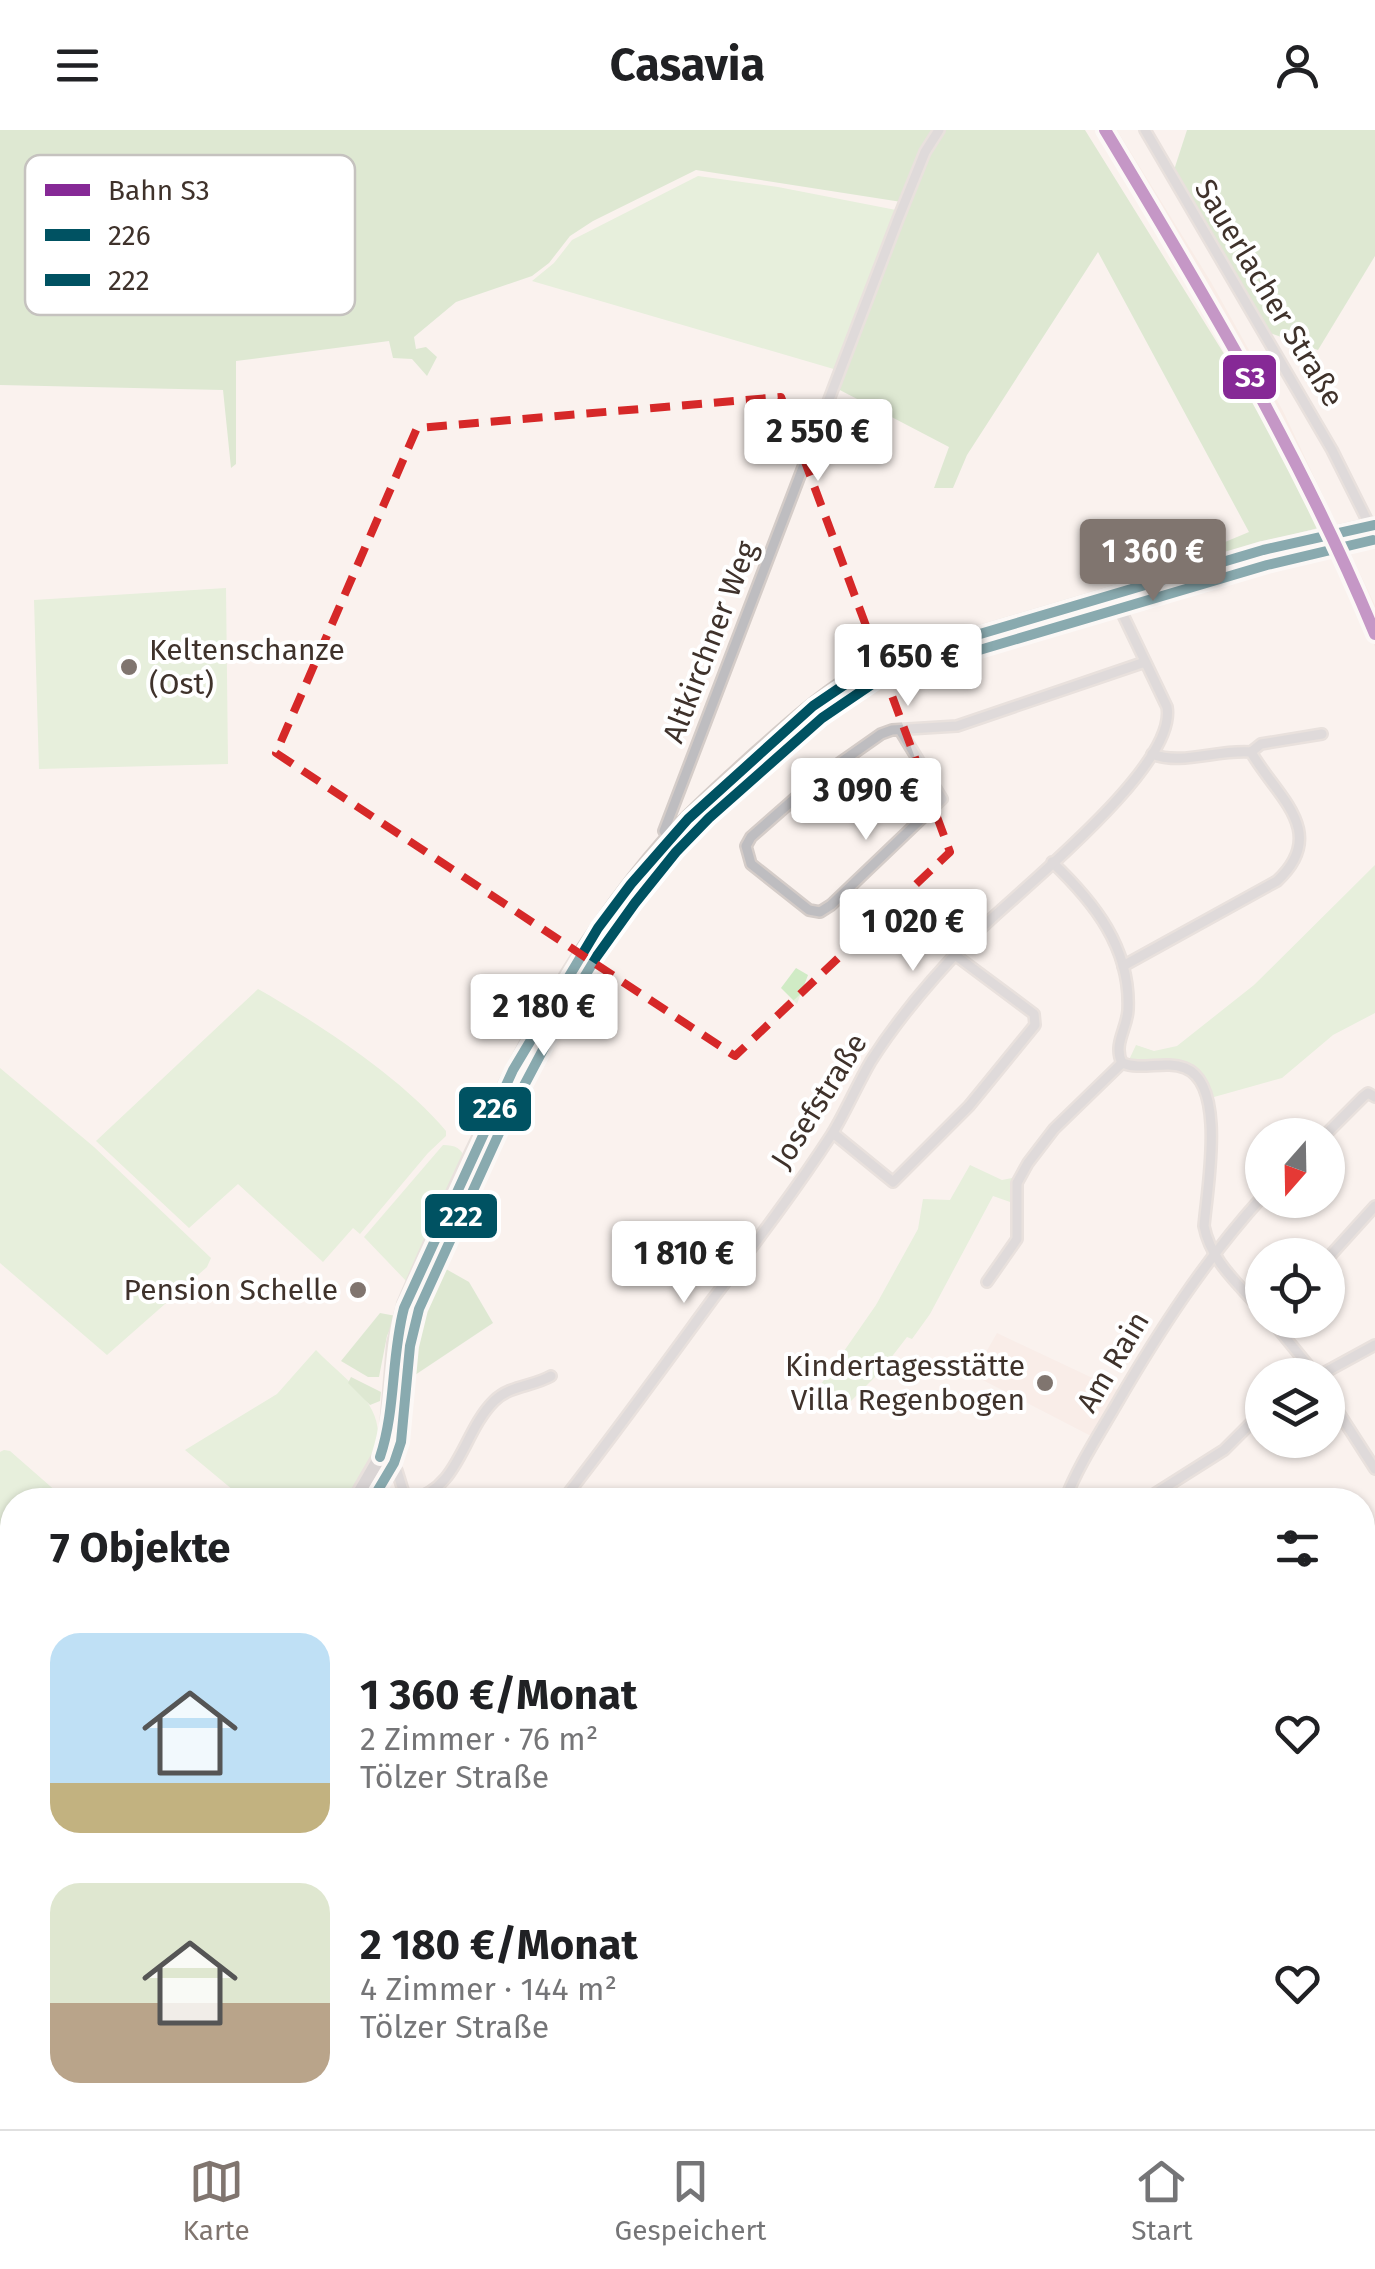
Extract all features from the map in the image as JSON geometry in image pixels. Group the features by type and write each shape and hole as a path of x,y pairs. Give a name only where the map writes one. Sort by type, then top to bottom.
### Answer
{"main road":[{"path":"362,1488 380,1457 388,1429 393,1358 402,1316 472,1153 511,1075 581,958 630,886 669,838 806,710 852,676 892,658 1312,537 1373,529"}],"street":[{"name":"Altkirchner Weg","path":"669,838 664,830 898,219 938,130"},
{"name":"Sauerlacher Straße","path":"1145,130 1332,450 1373,529"},
{"name":"Josefstraße","path":"571,1488 730,1276 832,1133 873,1059 955,954 1107,813 1152,754 1168,717 1113,594"},
{"path":"900,730 942,799 831,905 814,913 751,864 746,846 751,837 817,779 881,734 900,730 957,726 1144,662"},
{"path":"1152,754 1168,761 1228,750 1251,752 1261,744 1322,734"},
{"path":"1123,966 1277,881 1292,865 1299,840 1296,817 1251,752"},
{"path":"1052,862 1099,910 1123,966 1128,1005 1118,1048 1122,1063"},
{"path":"832,1133 893,1182 969,1106 1035,1025 1034,1014 955,954"},
{"path":"1122,1063 1183,1067 1208,1092 1211,1106 1204,1226 1214,1256 1245,1292"},
{"path":"987,1282 1017,1238 1016,1182 1054,1129 1122,1063"},
{"path":"1345,1118 1372,1095"},
{"path":"1345,1239 1375,1206"},
{"name":"Am Rain","path":"1070,1488 1140,1364 1226,1237 1245,1216"},
{"path":"1204,1226 1226,1237"},
{"path":"1286,1338 1303,1358"},
{"path":"1345,1361 1375,1345"},
{"path":"439,1488 484,1412 500,1396 551,1376"},
{"path":"1345,1422 1375,1469"},
{"path":"1164,1488 1224,1450 1245,1429"},
{"path":"380,1457 396,1471 403,1488"}],"highlighted area":[{"path":"781,397 950,852 735,1056 276,753 417,428"}],"shaded area":[{"path":"1100,130 1117,130 1211,282 1283,411 1375,605 1375,647 1300,471 1270,414"},
{"name":"Kindertagesstätte Villa Regenbogen","path":"997,1333 1118,1390 1091,1436 973,1375"}],"green space":[{"path":"0,130 1085,130 1280,444 1322,527 1205,558 1201,552 1249,532 1098,252 967,455 953,488 934,488 949,447 836,388 908,203 696,170 593,221 570,236 549,263 532,276 456,302 414,337 416,349 426,347 437,357 427,376 412,359 393,358 389,341 236,361 236,464 231,468 223,390 0,385"},
{"path":"1187,130 1375,130 1375,256 1318,350 1270,333 1174,170"},
{"path":"698,176 896,210 837,370 532,281 554,263 572,240"},
{"path":"226,588 228,764 39,769 34,600"},
{"path":"1375,865 1375,1013 1333,1035 1282,1078 1214,1097 1206,1083 1188,1068 1167,1062 1128,1062 1136,1045 1154,1051 1177,1046 1254,985"},
{"path":"796,968 808,975 797,1004 781,988"},
{"path":"258,989 383,1072 446,1131 446,1136 360,1234 353,1228 323,1262 238,1184 189,1228 96,1141"},
{"path":"0,1068 94,1147 211,1258 207,1267 107,1355 0,1263"},
{"path":"443,1145 457,1148 465,1160 409,1284 364,1237"},
{"path":"970,1165 1002,1180 1012,1178 1013,1203 993,1196 930,1314 912,1339 907,1337 880,1372 838,1414 817,1390 876,1305 918,1229 923,1199 950,1200"},
{"path":"430,1260 469,1282 493,1323 400,1385 404,1321"},
{"path":"380,1313 396,1316 387,1336 379,1377 368,1377 341,1361"},
{"path":"316,1350 367,1401 378,1431 376,1448 354,1488 231,1488 185,1450 277,1394"},
{"path":"351,1377 381,1392 380,1401 370,1405 348,1383"},
{"path":"10,1451 52,1488 0,1488 0,1452"}],"rail line":[{"name":"S3","path":"1105,130 1284,440 1375,634"}],"transit line":[{"name":"226","path":"380,1457 389,1420 404,1308 513,1070 598,928 688,819 813,706 872,666 1263,550 1375,525"},
{"name":"222","path":"379,1488 401,1442 410,1346 419,1309 501,1129 597,956 676,852 709,818 822,718 878,680 1267,565 1373,540"}],"place":[{"name":"Keltenschanze (Ost)","path":"129,667"},
{"name":"Pension Schelle","path":"358,1290"},
{"name":"Kindertagesstätte Villa Regenbogen","path":"1045,1383"}]}
